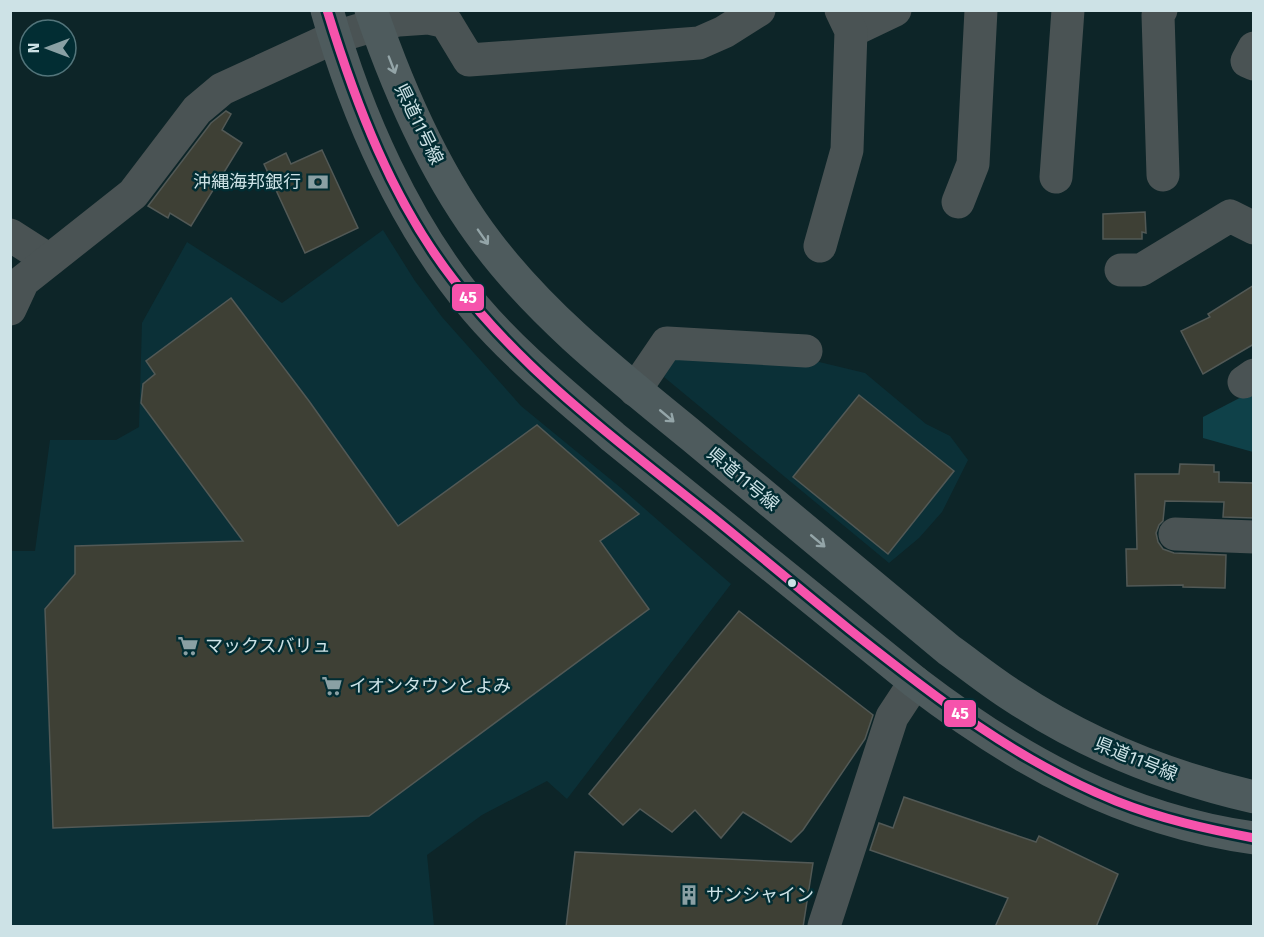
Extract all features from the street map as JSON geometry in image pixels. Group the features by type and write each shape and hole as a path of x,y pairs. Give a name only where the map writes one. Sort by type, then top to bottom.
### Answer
{"main road":[{"name":"県道11号線","path":"374,18 398,82 424,139 455,194 488,244 530,294 575,339 950,650 1011,695 1069,730 1129,759 1169,774 1254,797"},
{"path":"331,24 358,101 404,203 442,265 477,311 524,358 613,437 915,682 1005,746 1103,797 1185,825 1254,838"}],"street":[{"path":"10,309 23,280 133,194 197,110 222,89 331,24 374,18 399,20 428,18 446,22 469,60 699,43 724,32 759,10"},
{"path":"820,246 847,150 846,21 895,10"},
{"path":"958,202 973,164 981,10"},
{"path":"1056,177 1068,10"},
{"path":"1153,12 1163,175"},
{"path":"1254,48 1247,61 1254,64"},
{"path":"1120,270 1141,270 1230,216 1254,228"},
{"path":"10,235 49,260"},
{"path":"635,390 667,343 806,351"},
{"path":"1175,534 1254,537"},
{"path":"824,927 892,717 915,682"}],"shaded area":[{"name":"イオンタウンとよみ","path":"383,230 415,281 442,317 521,406 621,488 731,584 567,799 547,781 482,815 427,855 434,926 11,926 11,551 35,551 50,440 116,440 139,427 142,323 187,242 282,303"},
{"path":"671,358 811,360 865,373 926,424 950,436 968,460 942,512 919,538 889,563 664,377"},
{"path":"1253,391 1253,452 1203,438 1203,417"}],"building":[{"path":"226,111 231,114 222,130 242,143 191,226 170,213 168,218 148,206 211,123"},
{"path":"322,150 358,228 305,253 264,164 286,153 291,164"},
{"path":"1145,212 1146,233 1142,232 1142,239 1103,239 1103,214"},
{"path":"1254,285 1254,344 1203,374 1181,331 1210,317 1208,314"},
{"path":"231,298 309,401 398,526 537,425 639,514 600,541 649,609 369,816 53,828 45,609 75,574 75,546 243,541 141,403 143,384 155,374 146,361"},
{"path":"859,395 954,471 888,554 793,477"},
{"path":"1180,464 1214,465 1214,472 1219,472 1219,482 1254,483 1254,518 1223,517 1224,502 1165,501 1163,521 1156,533 1163,549 1174,553 1226,555 1225,588 1183,587 1183,585 1127,586 1126,549 1137,549 1135,474 1179,474"},
{"path":"739,611 873,715 865,739 803,830 791,842 743,812 721,838 695,810 672,832 640,809 623,825 589,794"},
{"path":"904,797 1036,842 1039,836 1118,874 1096,927 995,927 1008,898 870,850 879,823 893,828"},
{"name":"サンシャイン","path":"575,852 813,863 803,927 566,927"}],"transit line":[{"name":"45","path":"327,10 364,116 394,184 412,217 431,249 480,313 541,376 881,655 945,703 1010,747 1044,767 1116,801 1184,823 1254,838"}],"place":[{"name":"沖縄海邦銀行","path":"318,182"},
{"name":"マックスバリュ","path":"188,646"},
{"name":"イオンタウンとよみ","path":"332,686"},
{"name":"サンシャイン","path":"689,895"}]}
